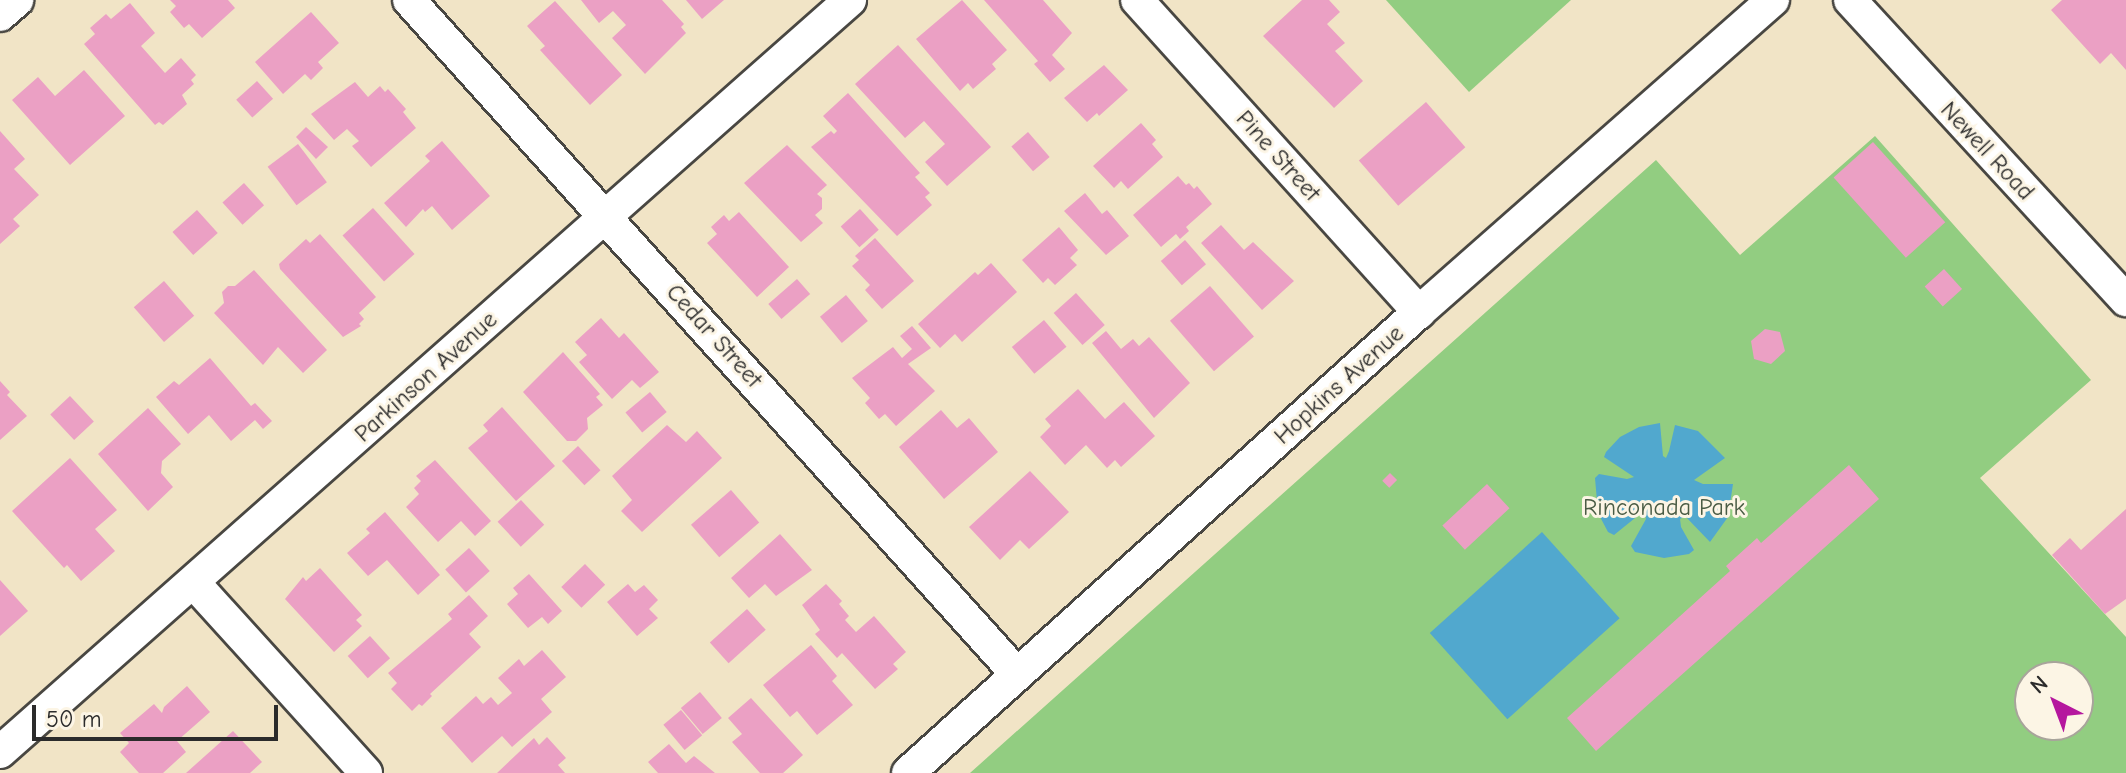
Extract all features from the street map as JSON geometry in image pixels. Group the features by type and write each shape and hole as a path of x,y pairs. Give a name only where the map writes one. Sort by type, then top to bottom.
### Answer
{"street":[{"path":"0,15 17,0"},
{"name":"Cedar Street","path":"409,0 1017,674"},
{"name":"Parkinson Avenue","path":"0,752 850,0"},
{"name":"Pine Street","path":"1137,0 1419,312"},
{"name":"Hopkins Avenue","path":"908,773 1419,312 1773,0"},
{"name":"Newell Road","path":"1850,0 2126,300"},
{"path":"194,583 366,773"}],"green space":[{"path":"1386,0 1571,0 1469,92"},
{"name":"Rinconada Park","path":"1875,136 2091,380 1980,478 2126,637 2126,773 970,773 1656,160 1740,255"}],"water":[{"path":"1660,423 1663,456 1666,458 1669,451 1675,425 1698,431 1725,458 1694,480 1703,484 1733,484 1728,517 1710,542 1685,516 1680,519 1681,527 1694,550 1689,554 1664,558 1635,552 1631,546 1646,519 1645,514 1640,514 1614,535 1608,532 1598,513 1595,478 1599,474 1627,479 1634,477 1604,457 1606,452 1620,437 1639,427"},
{"path":"1542,532 1620,618 1507,719 1430,633"}],"building":[{"path":"170,0 228,0 235,8 202,38 189,24 184,28 170,12 176,6"},
{"path":"581,0 662,0 684,24 681,27 686,33 645,74 612,38 626,25 613,11 599,23"},
{"path":"686,0 724,0 702,19"},
{"path":"962,0 1007,50 992,64 996,69 973,89 968,83 960,91 916,39"},
{"path":"984,0 1043,0 1072,33 1052,55 1065,69 1050,82 1034,64 1038,61"},
{"path":"1302,0 1329,0 1340,12 1327,24 1345,43 1335,51 1363,81 1334,108 1263,36"},
{"path":"2062,0 2126,0 2126,70 2111,53 2100,64 2051,10"},
{"path":"555,1 622,75 590,105 540,50 545,46 527,26"},
{"path":"130,3 155,33 141,46 165,73 181,58 196,75 191,80 194,84 182,95 187,104 163,125 159,122 155,125 84,44 95,34 90,28 106,14 111,19"},
{"path":"311,12 339,43 318,62 323,68 311,80 305,74 283,94 255,62"},
{"path":"898,45 991,147 947,186 925,162 945,144 924,121 905,138 855,84"},
{"path":"1104,65 1128,90 1099,116 1097,113 1087,122 1064,98"},
{"path":"84,70 125,116 70,165 12,100 38,77 55,96"},
{"path":"257,81 273,99 252,118 236,100"},
{"path":"355,82 368,97 380,86 385,92 388,89 406,109 403,112 416,128 371,167 352,146 359,141 347,129 334,140 311,114"},
{"path":"848,93 920,173 915,177 930,193 925,197 932,205 897,236 811,147 831,131 834,134 837,131 823,116"},
{"path":"1426,102 1465,147 1398,206 1359,160"},
{"path":"1141,123 1156,140 1152,144 1163,157 1128,189 1121,181 1114,188 1093,166"},
{"path":"306,127 328,147 316,159 296,137"},
{"path":"0,131 25,159 14,169 39,195 13,219 20,226 0,244"},
{"path":"1028,132 1050,157 1033,171 1011,146"},
{"path":"442,141 490,196 452,230 432,206 425,212 423,209 406,227 384,203 430,161 425,156"},
{"path":"1873,142 1945,222 1906,258 1834,177"},
{"path":"298,144 327,182 297,205 268,167"},
{"path":"787,145 827,185 817,194 822,198 822,209 815,215 823,223 801,242 744,183"},
{"path":"1178,176 1186,185 1189,183 1194,189 1197,186 1212,204 1186,227 1189,231 1180,239 1176,234 1161,247 1133,215"},
{"path":"244,183 264,205 243,225 222,202"},
{"path":"1085,193 1102,214 1107,210 1129,236 1106,255 1064,211"},
{"path":"373,208 414,254 384,282 343,235"},
{"path":"860,209 879,230 859,247 841,226"},
{"path":"197,210 218,233 193,255 172,232"},
{"path":"739,212 789,267 757,297 707,243 717,234 711,227 724,215 729,221"},
{"path":"1221,225 1244,250 1253,242 1294,281 1262,310 1201,243"},
{"path":"1059,227 1078,250 1070,258 1077,265 1055,285 1048,278 1043,283 1022,260"},
{"path":"320,234 376,297 359,313 364,319 359,324 361,326 343,337 280,269 279,264 306,239 310,243"},
{"path":"875,238 914,281 882,309 865,290 870,285 852,266 859,260 855,256"},
{"path":"1185,240 1206,264 1182,285 1161,261"},
{"path":"991,263 1017,292 962,342 955,334 940,348 918,324 975,272 978,275"},
{"path":"1944,269 1962,289 1943,306 1925,286"},
{"path":"254,270 327,350 303,373 278,347 263,365 214,313 224,303 222,292 228,286 235,286"},
{"path":"797,279 810,294 781,319 768,304"},
{"path":"164,281 194,316 164,342 134,307"},
{"path":"1210,286 1254,337 1214,371 1170,321"},
{"path":"1076,293 1105,325 1082,345 1054,313"},
{"path":"846,295 868,321 842,343 820,317"},
{"path":"601,318 619,338 624,333 659,372 640,388 632,380 612,399 579,362 587,355 575,342"},
{"path":"1044,320 1066,347 1034,374 1012,347"},
{"path":"912,326 931,348 908,364 935,391 896,426 885,414 879,419 865,403 870,398 852,378 893,347 902,358 912,349 900,336"},
{"path":"1765,329 1780,332 1785,351 1771,364 1754,359 1751,341"},
{"path":"1106,331 1121,349 1133,339 1139,346 1149,337 1190,383 1154,418 1092,343"},
{"path":"563,352 600,394 596,397 603,405 587,418 588,429 576,441 567,441 523,392"},
{"path":"210,358 251,406 255,403 272,421 263,429 255,420 231,441 209,415 188,434 156,397 174,381 179,385"},
{"path":"0,381 10,392 7,395 27,416 0,440"},
{"path":"1078,389 1105,419 1124,402 1155,436 1121,467 1115,460 1107,468 1086,445 1065,465 1040,437 1051,426 1045,419"},
{"path":"650,392 667,412 642,432 625,413"},
{"path":"70,396 94,422 74,440 50,414"},
{"path":"502,407 555,466 516,501 468,448 488,431 483,425"},
{"path":"148,408 181,444 162,461 161,473 173,487 148,511 98,454"},
{"path":"941,410 957,428 969,418 998,452 944,499 899,447"},
{"path":"667,425 686,442 697,431 722,458 642,532 621,511 632,500 612,476"},
{"path":"578,446 601,470 584,485 562,461"},
{"path":"70,458 117,510 95,529 115,551 81,581 67,565 64,568 12,511"},
{"path":"435,460 491,521 475,536 461,521 438,542 406,507 419,494 414,488 421,481 416,476"},
{"path":"1849,465 1879,499 1596,751 1567,718 1730,571 1726,566 1757,538 1761,543"},
{"path":"1030,471 1069,512 1029,549 1020,540 1000,560 969,527"},
{"path":"1390,473 1397,480 1389,488 1382,481"},
{"path":"1487,484 1510,508 1465,550 1442,526"},
{"path":"731,490 759,522 719,557 691,525"},
{"path":"521,500 544,525 521,547 498,522"},
{"path":"2126,509 2126,599 2105,614 2052,555 2070,538 2081,550"},
{"path":"385,512 440,575 418,595 387,560 368,576 347,553 370,533 366,529"},
{"path":"780,534 812,570 776,596 765,584 749,598 731,578"},
{"path":"469,548 490,571 466,592 445,569"},
{"path":"585,564 605,585 581,608 561,587"},
{"path":"320,568 362,615 356,620 362,626 334,652 285,599 303,577 306,581"},
{"path":"529,574 562,611 548,624 542,617 528,628 507,604 518,594 513,588"},
{"path":"0,580 28,611 0,636"},
{"path":"628,584 635,592 644,585 658,600 649,609 658,618 637,636 607,602"},
{"path":"826,584 842,601 839,604 849,616 845,620 856,632 874,616 906,652 893,664 898,669 875,689 842,653 837,658 815,634 820,630 802,605"},
{"path":"469,595 488,616 469,634 481,647 430,694 432,696 422,706 419,704 412,711 391,689 397,683 388,673 452,619 448,614"},
{"path":"747,609 766,630 729,663 710,642"},
{"path":"370,636 390,658 368,678 348,656"},
{"path":"811,645 837,676 832,681 853,705 817,735 797,711 790,717 763,685"},
{"path":"542,650 566,677 541,699 552,712 512,747 502,736 472,763 441,728 476,696 483,704 491,697 498,705 512,693 498,678 519,659 524,666"},
{"path":"187,686 210,712 177,741 186,752 163,773 139,773 120,752 129,743 120,733 154,704 162,713 164,707"},
{"path":"700,692 722,718 703,734 681,708"},
{"path":"751,698 803,755 783,773 760,773 732,742 742,734 728,718"},
{"path":"681,710 702,735 685,750 663,725"},
{"path":"233,731 262,762 250,773 186,773"},
{"path":"547,737 566,758 558,765 565,773 497,773 534,738 539,745"},
{"path":"669,744 686,763 694,756 715,773 658,773 648,762"}]}
